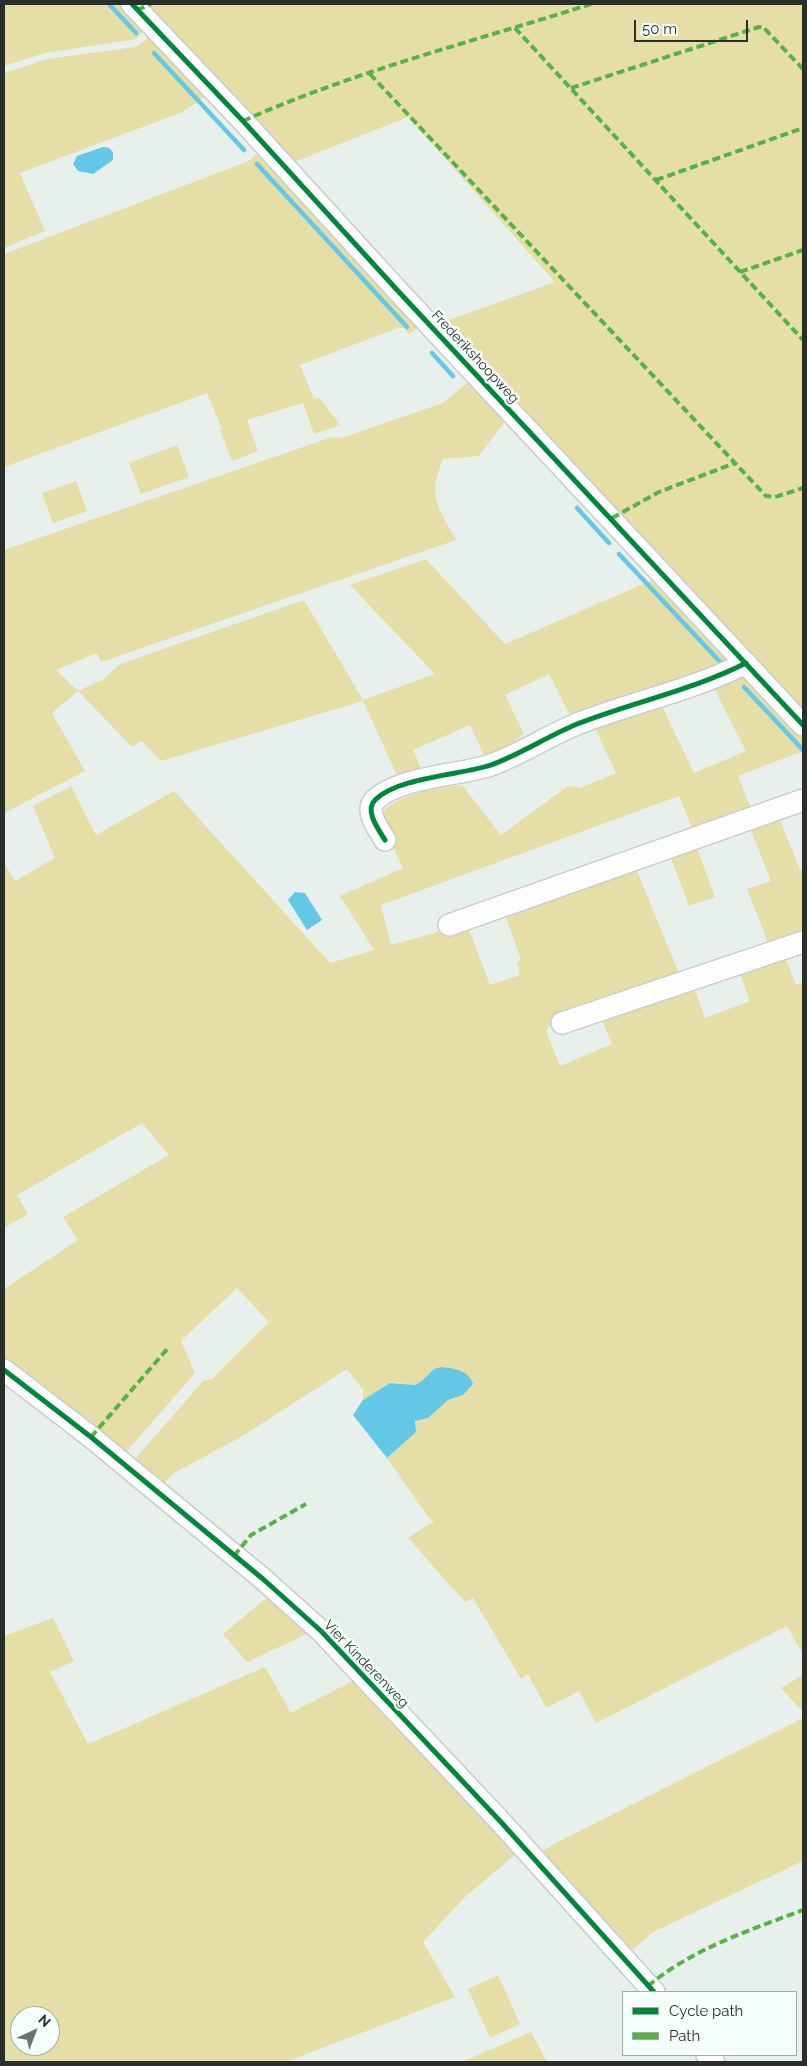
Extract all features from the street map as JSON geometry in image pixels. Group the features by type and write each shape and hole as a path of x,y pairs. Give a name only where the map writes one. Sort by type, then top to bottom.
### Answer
{"street":[{"name":"Frederikshoopweg","path":"132,4 223,99 398,291 803,725"},
{"path":"385,840 372,818 370,808 374,800 387,792 425,779 491,765 577,724 746,663"},
{"path":"449,925 803,800"},
{"path":"562,1022 803,942"},
{"name":"Vier Kinderenweg","path":"4,1370 91,1437 263,1579 321,1631 500,1821 653,1991"}],"shaded area":[{"path":"4,4 125,4 145,30 136,39 45,53 4,66"},
{"path":"144,4 803,5 803,711 441,323 555,282 408,117 292,163"},
{"path":"154,34 210,94 180,113 20,173 45,231 4,248 4,73 47,59 135,47"},
{"path":"264,154 418,325 415,330 408,334 404,328 398,328 300,365 314,399 320,398 340,425 314,434 303,403 247,420 258,451 232,461 220,430 222,429 207,393 4,467 4,254 249,161 255,155"},
{"path":"467,383 473,383 509,416 479,456 443,459 438,472 435,492 440,509 456,540 101,662 97,653 56,670 78,691 52,713 85,771 4,813 4,550 332,437 341,438 443,403"},
{"path":"177,445 189,477 141,494 129,463"},
{"path":"76,481 87,511 53,523 42,493"},
{"path":"426,559 505,644 657,578 734,661 576,727 549,674 505,695 524,734 487,761 470,725 413,750 425,777 402,786 363,701 161,761 142,741 132,747 78,691 102,680 120,664 304,600 363,700 435,674 350,585"},
{"path":"743,675 803,735 803,751 738,776 753,814 695,835 679,796 381,905 391,945 467,924 490,985 520,975 517,962 521,960 504,911 635,866 680,976 552,1022 546,1031 560,1066 612,1044 599,1014 692,982 705,1018 750,1001 738,968 783,953 796,985 803,982 803,1654 787,1626 596,1723 579,1691 546,1708 528,1674 521,1679 473,1598 465,1602 408,1538 434,1521 429,1518 387,1458 416,1432 415,1421 428,1418 448,1400 463,1395 462,1371 438,1368 429,1377 417,1384 390,1383 363,1400 363,1390 347,1369 239,1438 174,1473 160,1488 131,1464 203,1381 212,1379 269,1322 237,1288 181,1341 195,1373 122,1457 4,1364 4,1289 78,1240 63,1217 169,1155 142,1123 17,1195 28,1214 4,1228 4,863 15,881 55,858 33,806 71,786 96,835 174,791 330,963 374,950 340,896 403,868 380,820 384,811 392,804 415,794 462,785 501,835 568,786 580,788 616,773 595,728 661,704 694,773 746,751 713,686"},
{"path":"779,817 800,870 803,869 803,937 770,948 747,889 771,881 750,828"},
{"path":"695,843 715,897 689,906 669,853"},
{"path":"270,1595 309,1633 247,1662 223,1634"},
{"path":"53,1618 74,1661 50,1672 88,1744 265,1667 291,1713 356,1679 517,1853 464,1898 423,1942 455,1997 286,2062 4,2062 4,1636"},
{"path":"803,1675 803,1712 781,1688"},
{"path":"803,1718 803,1861 653,1932 628,1953 540,1854 552,1845"},
{"path":"498,1975 520,2024 490,2038 468,1989"},
{"path":"531,2032 547,2062 462,2062"}],"water":[{"path":"103,147 109,148 113,152 113,160 93,174 78,171 73,164 77,156"},
{"path":"295,892 305,893 322,920 307,930 288,900"},
{"path":"441,1367 455,1369 464,1373 471,1379 473,1384 463,1395 448,1400 428,1418 415,1421 416,1432 387,1458 353,1415 363,1400 390,1383 415,1385 434,1369"}],"waterway":[{"path":"109,4 136,33"},
{"path":"154,53 244,150"},
{"path":"257,164 407,327"},
{"path":"432,353 453,376"},
{"path":"577,508 609,543"},
{"path":"619,554 724,666"},
{"path":"744,687 803,750"}],"marked path":[{"path":"137,10 151,4"},
{"path":"243,121 285,103 372,72 591,4"},
{"path":"571,88 759,27 763,27 803,69"},
{"path":"515,28 803,340"},
{"path":"370,74 766,496 775,497 803,488"},
{"path":"656,180 803,128"},
{"path":"740,272 803,250"},
{"path":"612,518 659,492 735,463"},
{"path":"91,1437 169,1347"},
{"path":"234,1556 251,1535 306,1504"},
{"path":"648,1986 683,1961 702,1951 742,1933 803,1910"}],"cycle path":[{"path":"132,4 243,121 398,291 803,725"},
{"path":"385,840 376,826 371,809 375,800 385,792 414,781 491,765 577,724 705,681 746,663"},
{"path":"4,1370 91,1437 263,1579 321,1631 500,1821 653,1991"}]}
